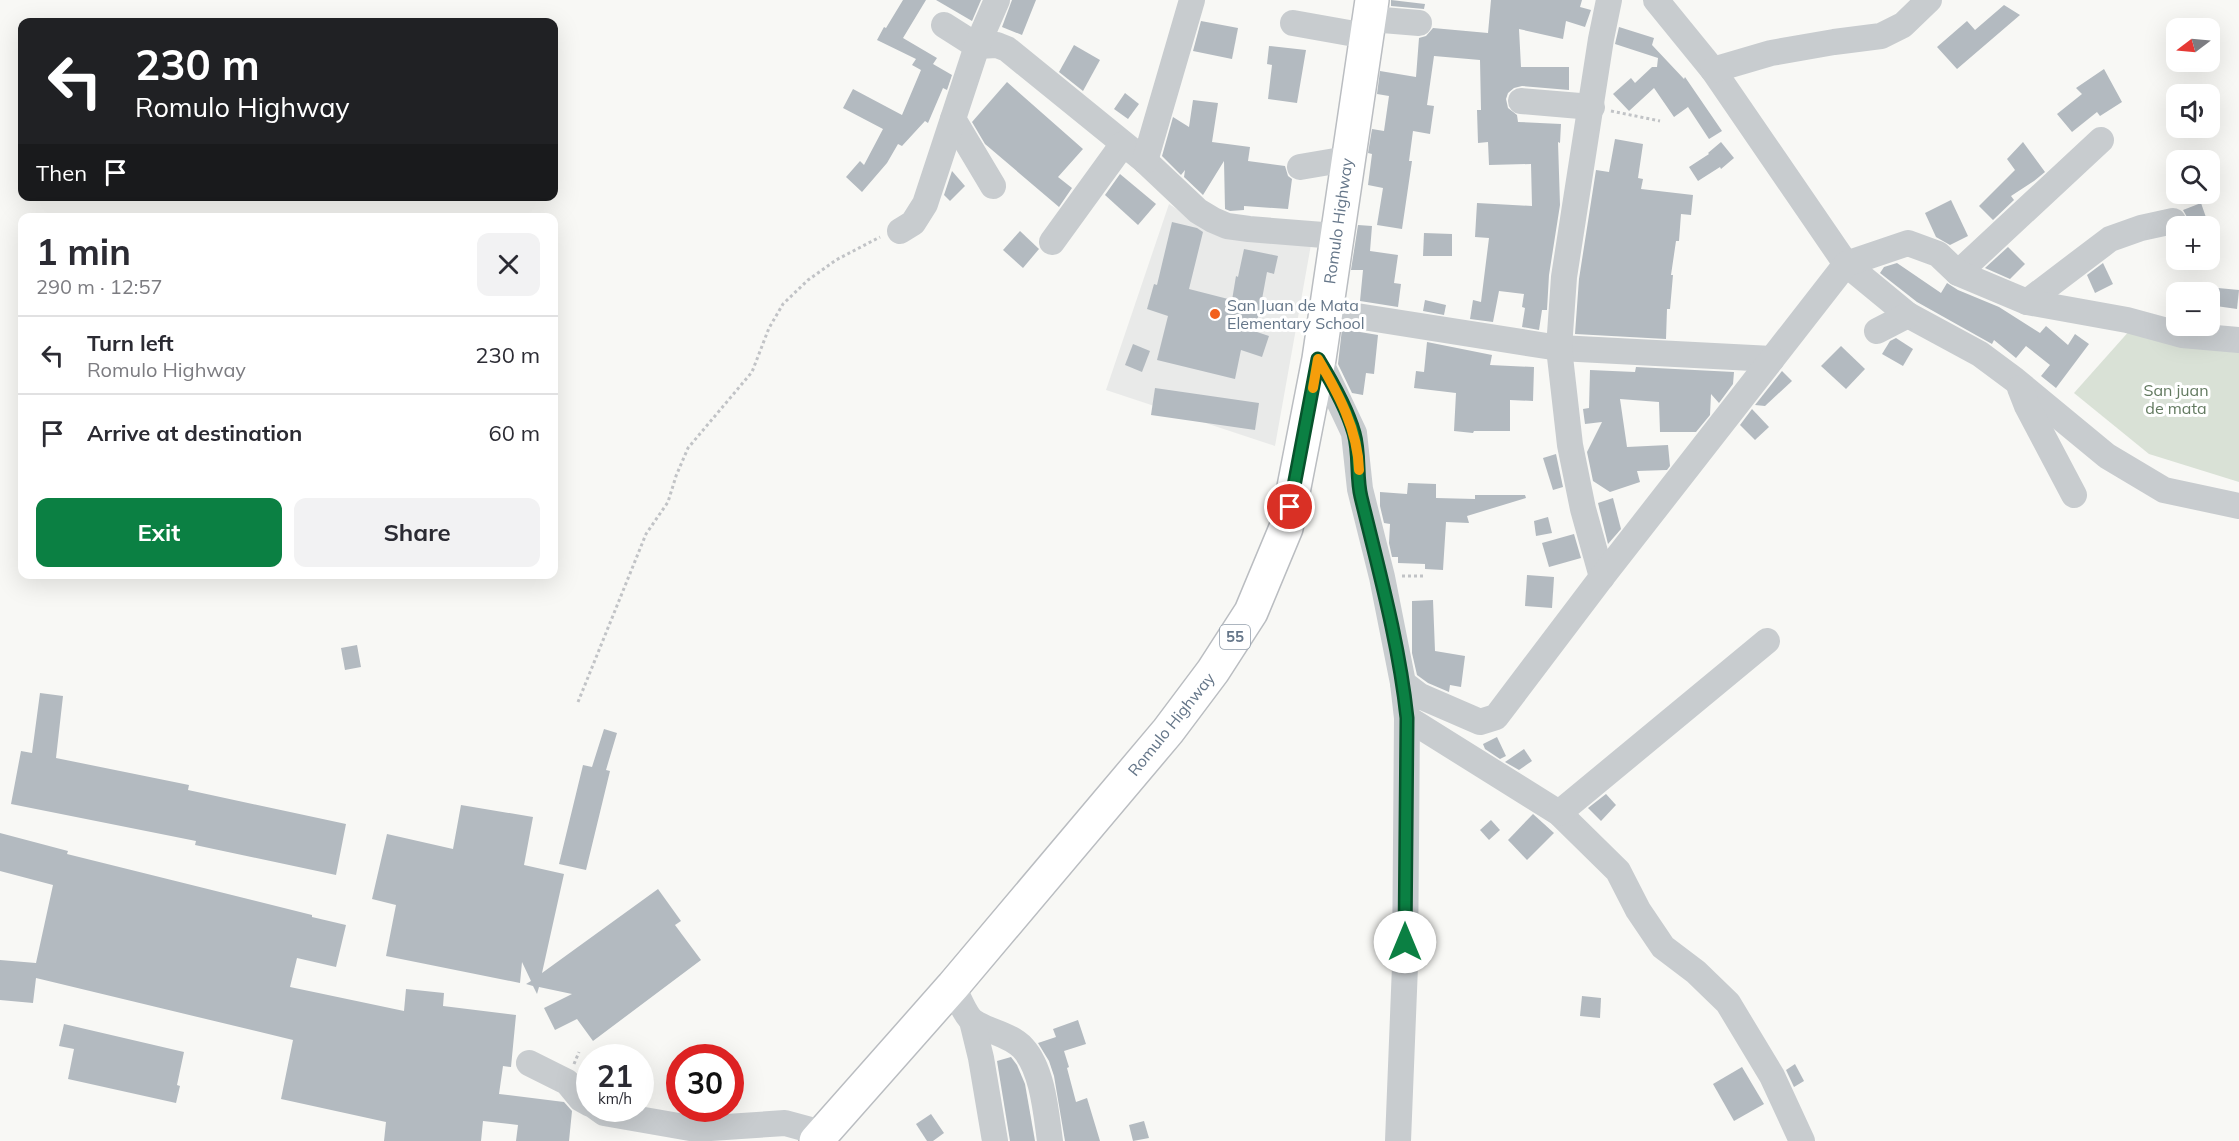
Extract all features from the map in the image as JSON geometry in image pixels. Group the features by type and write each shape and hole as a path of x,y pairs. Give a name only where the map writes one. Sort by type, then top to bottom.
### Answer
{"highway":[{"name":"Romulo Highway","path":"819,1137 953,986 1168,731 1213,672 1251,612 1286,528 1318,359 1369,18"}],"street":[{"path":"900,231 912,223 925,204 977,46 997,0"},
{"path":"1145,161 1192,0"},
{"path":"1602,577 1583,509 1570,445 1559,348 1564,277 1609,0"},
{"path":"1656,0 1713,70 1846,264 1908,315 1980,354 2107,456 2164,490 2239,506"},
{"path":"1713,70 1771,53 1881,36 1903,25 1929,0"},
{"path":"1293,23 1369,18 1419,23"},
{"path":"944,25 977,46 997,45 1007,49 1145,161 1198,211 1227,226 1336,236"},
{"path":"1521,101 1592,107"},
{"path":"953,119 993,186"},
{"path":"1958,273 2101,140"},
{"path":"1052,242 1124,144"},
{"path":"1300,167 1347,159"},
{"path":"2027,302 2110,239 2141,228 2166,223"},
{"path":"1403,683 1420,696 1480,722 1490,721 1501,712 1602,577 1846,264 1908,243 1938,254 1958,273 2027,302 2127,320 2182,335 2239,340"},
{"path":"1325,310 1559,348 1772,359"},
{"path":"1877,331 1908,315"},
{"path":"1318,359 1329,377 1354,433 1360,489 1378,559 1403,683 1407,718 1405,966 1398,1141"},
{"path":"2015,380 2074,495"},
{"path":"1559,813 1767,641"},
{"path":"1407,718 1559,813 1618,871 1638,910 1663,947 1696,972 1728,1003 1772,1076 1802,1141"},
{"path":"953,986 972,1021 981,1058 995,1141"},
{"path":"972,1021 1009,1038 1023,1049 1034,1067 1043,1094 1050,1141"},
{"path":"981,1058 1023,1049"},
{"path":"529,1063 567,1082 576,1093"},
{"path":"654,1122 696,1129 785,1123 819,1137"}],"path":[{"path":"1592,107 1660,121"},
{"path":"578,702 646,534 668,502 688,448 752,372 769,328 783,304 808,280 836,260 882,236 900,231"}],"shaded area":[{"name":"San Juan de Mata Elementary School","path":"1169,204 1206,228 1312,239 1275,446 1106,390"}],"green space":[{"name":"San juan de mata","path":"2131,329 2239,351 2239,482 2149,454 2074,393"}],"building":[{"path":"903,0 926,0 903,38 937,58 933,64 952,75 947,90 943,88 928,123 925,121 902,146 898,144 887,163 862,192 846,177 860,161 864,165 883,129 843,108 853,89 902,115 921,70 912,65 916,59 877,40"},
{"path":"936,0 981,0 972,21"},
{"path":"1012,0 1036,0 1022,35 1002,27"},
{"path":"1391,0 1425,4 1424,9 1391,6"},
{"path":"1491,0 1582,0 1580,7 1591,10 1585,27 1566,21 1563,39 1519,29 1521,67 1569,67 1569,90 1522,86 1514,88 1508,93 1506,99 1508,108 1517,115 1518,122 1561,124 1560,143 1558,142 1560,205 1549,275 1547,310 1542,310 1539,330 1522,327 1525,308 1522,307 1524,294 1499,291 1493,322 1470,319 1473,300 1481,302 1489,238 1475,237 1477,203 1532,206 1531,164 1489,165 1488,142 1478,143 1477,110 1481,110 1480,60 1434,56 1427,105 1434,106 1430,134 1413,131 1409,161 1412,161 1402,229 1377,225 1383,188 1368,185 1372,154 1368,153 1372,129 1384,131 1389,96 1377,94 1380,71 1416,77 1419,38 1426,36 1433,28 1488,33"},
{"path":"2004,5 2020,15 1957,69 1937,47 1967,21 1975,30"},
{"path":"1201,21 1238,28 1232,59 1193,51"},
{"path":"1619,27 1654,38 1652,45 1684,79 1685,77 1722,131 1709,139 1688,107 1674,117 1654,88 1629,111 1613,94 1631,78 1635,83 1652,67 1657,67 1658,58 1615,44"},
{"path":"1074,45 1100,60 1083,91 1059,72"},
{"path":"1269,46 1306,50 1297,103 1268,99 1272,65 1267,64"},
{"path":"2104,69 2122,102 2100,116 2097,112 2072,132 2057,114 2082,94 2076,88"},
{"path":"1007,82 1083,149 1058,177 1072,188 1059,207 985,144 972,122"},
{"path":"1125,93 1139,104 1128,119 1114,109"},
{"path":"1193,100 1218,103 1212,142 1250,147 1248,161 1285,166 1288,176 1292,179 1288,209 1244,206 1244,210 1225,209 1224,161 1203,195 1184,177 1185,170 1181,175 1162,156 1173,117 1189,127"},
{"path":"1615,139 1643,144 1638,178 1643,179 1641,189 1693,195 1691,215 1681,214 1679,241 1676,241 1671,275 1673,275 1670,309 1667,309 1666,339 1575,334 1579,279 1596,170 1609,172"},
{"path":"1721,142 1734,158 1721,169 1720,167 1698,181 1689,167 1709,154"},
{"path":"2023,142 2045,172 2011,196 2014,200 1993,220 1979,206 2015,170 2007,159"},
{"path":"952,171 965,186 950,201 944,195"},
{"path":"1120,174 1156,204 1138,225 1105,195"},
{"path":"1951,200 1968,236 1950,245 1936,237 1925,213"},
{"path":"2201,204 2206,216 2186,216 2183,210"},
{"path":"1172,222 1197,228 1203,232 1189,289 1232,300 1244,249 1278,256 1274,274 1267,272 1254,331 1269,336 1262,357 1241,350 1235,379 1157,360 1168,316 1147,309 1154,284 1157,285"},
{"path":"1358,225 1372,226 1370,251 1398,255 1394,283 1401,284 1398,307 1360,301 1363,270 1351,270"},
{"path":"1020,231 1039,249 1023,268 1003,250"},
{"path":"1424,233 1452,234 1452,256 1423,256"},
{"path":"2008,247 2025,264 2010,279 1985,268"},
{"path":"1897,263 1941,293 1947,283 1999,307 2040,333 2046,326 2068,345 2075,334 2089,344 2056,388 2041,376 2050,365 2026,346 2016,358 1994,340 1992,344 1917,302 1880,273 1884,267"},
{"path":"2103,263 2113,284 2095,293 2087,275"},
{"path":"2220,288 2239,290 2237,309 2220,307"},
{"path":"1425,300 1446,305 1444,315 1423,311"},
{"path":"1342,329 1378,335 1374,374 1366,373 1363,395 1352,393 1338,364"},
{"path":"1896,338 1913,349 1903,366 1882,354 1890,341"},
{"path":"1427,342 1492,355 1490,365 1534,367 1533,401 1510,400 1510,431 1474,431 1473,433 1454,431 1456,393 1414,388 1416,371 1424,372"},
{"path":"1133,344 1150,351 1142,372 1125,365"},
{"path":"1841,346 1865,369 1846,389 1821,366"},
{"path":"1636,367 1734,372 1733,384 1719,403 1711,394 1710,415 1696,432 1660,432 1659,402 1620,399 1627,447 1668,445 1670,466 1667,470 1637,471 1640,482 1610,492 1593,481 1587,452 1602,422 1585,424 1583,409 1589,408 1590,370 1635,372"},
{"path":"1782,371 1792,381 1765,406 1755,405"},
{"path":"1155,388 1259,403 1255,430 1151,415"},
{"path":"1752,409 1769,427 1755,440 1740,425"},
{"path":"1556,454 1563,487 1553,490 1543,458"},
{"path":"1408,483 1436,484 1436,498 1475,499 1475,495 1525,495 1526,498 1467,516 1469,523 1446,522 1443,570 1425,569 1425,564 1398,563 1398,557 1392,557 1389,543 1390,524 1384,523 1380,506 1380,492 1407,494"},
{"path":"1613,498 1621,529 1608,544 1598,503"},
{"path":"1548,517 1552,533 1536,536 1534,521"},
{"path":"1574,534 1581,558 1549,567 1542,543"},
{"path":"1527,575 1554,577 1552,608 1525,606"},
{"path":"1433,600 1435,651 1465,656 1461,687 1450,685 1449,692 1428,683 1417,675 1412,653 1412,601"},
{"path":"357,645 361,667 345,670 341,648"},
{"path":"40,693 63,696 56,758 189,785 188,790 346,824 336,875 195,845 196,841 11,804 21,751 32,753"},
{"path":"604,729 617,733 606,770 610,771 586,870 559,864 583,765 592,767"},
{"path":"1497,737 1506,756 1500,759 1485,749 1483,744"},
{"path":"1524,749 1532,761 1519,770 1505,762"},
{"path":"1606,794 1616,805 1601,821 1588,808"},
{"path":"461,805 533,817 524,865 564,874 542,973 658,889 681,921 675,925 701,960 593,1041 577,1019 555,1030 544,1008 572,994 539,987 537,994 533,986 526,984 531,981 522,962 520,983 386,956 396,905 372,899 387,834 453,849"},
{"path":"1533,814 1554,833 1527,860 1508,840"},
{"path":"1491,820 1500,830 1489,840 1480,830"},
{"path":"0,833 68,851 67,854 346,925 336,967 297,958 290,987 404,1011 406,989 444,993 443,1006 516,1015 511,1067 503,1066 499,1094 564,1102 572,1111 569,1141 516,1141 518,1125 483,1121 481,1141 384,1141 386,1122 281,1099 293,1040 36,978 33,1003 0,1000 0,960 36,963 53,885 0,871"},
{"path":"1582,996 1601,998 1600,1018 1580,1016"},
{"path":"1078,1020 1086,1044 1064,1051 1069,1067 1067,1068 1076,1102 1087,1098 1100,1141 1065,1141 1054,1076 1049,1061 1038,1043 1056,1037 1053,1029"},
{"path":"64,1024 184,1052 177,1085 180,1086 176,1103 68,1079 74,1049 59,1046"},
{"path":"1011,1057 1025,1084 1035,1141 1010,1141 997,1061"},
{"path":"1795,1064 1804,1081 1794,1087 1786,1070"},
{"path":"1742,1067 1764,1104 1734,1121 1713,1084"},
{"path":"931,1114 944,1133 933,1141 927,1141 916,1124"},
{"path":"1144,1121 1149,1138 1133,1141 1129,1125"}],"slow traffic":[{"path":"1313,388 1318,359 1329,377 1354,433 1359,470"}],"place":[{"name":"San Juan de Mata Elementary School","path":"1215,314"}],"route":[{"path":"1290,507 1318,359 1329,377 1354,433 1360,489 1378,559 1403,683 1407,718 1405,942"}]}
